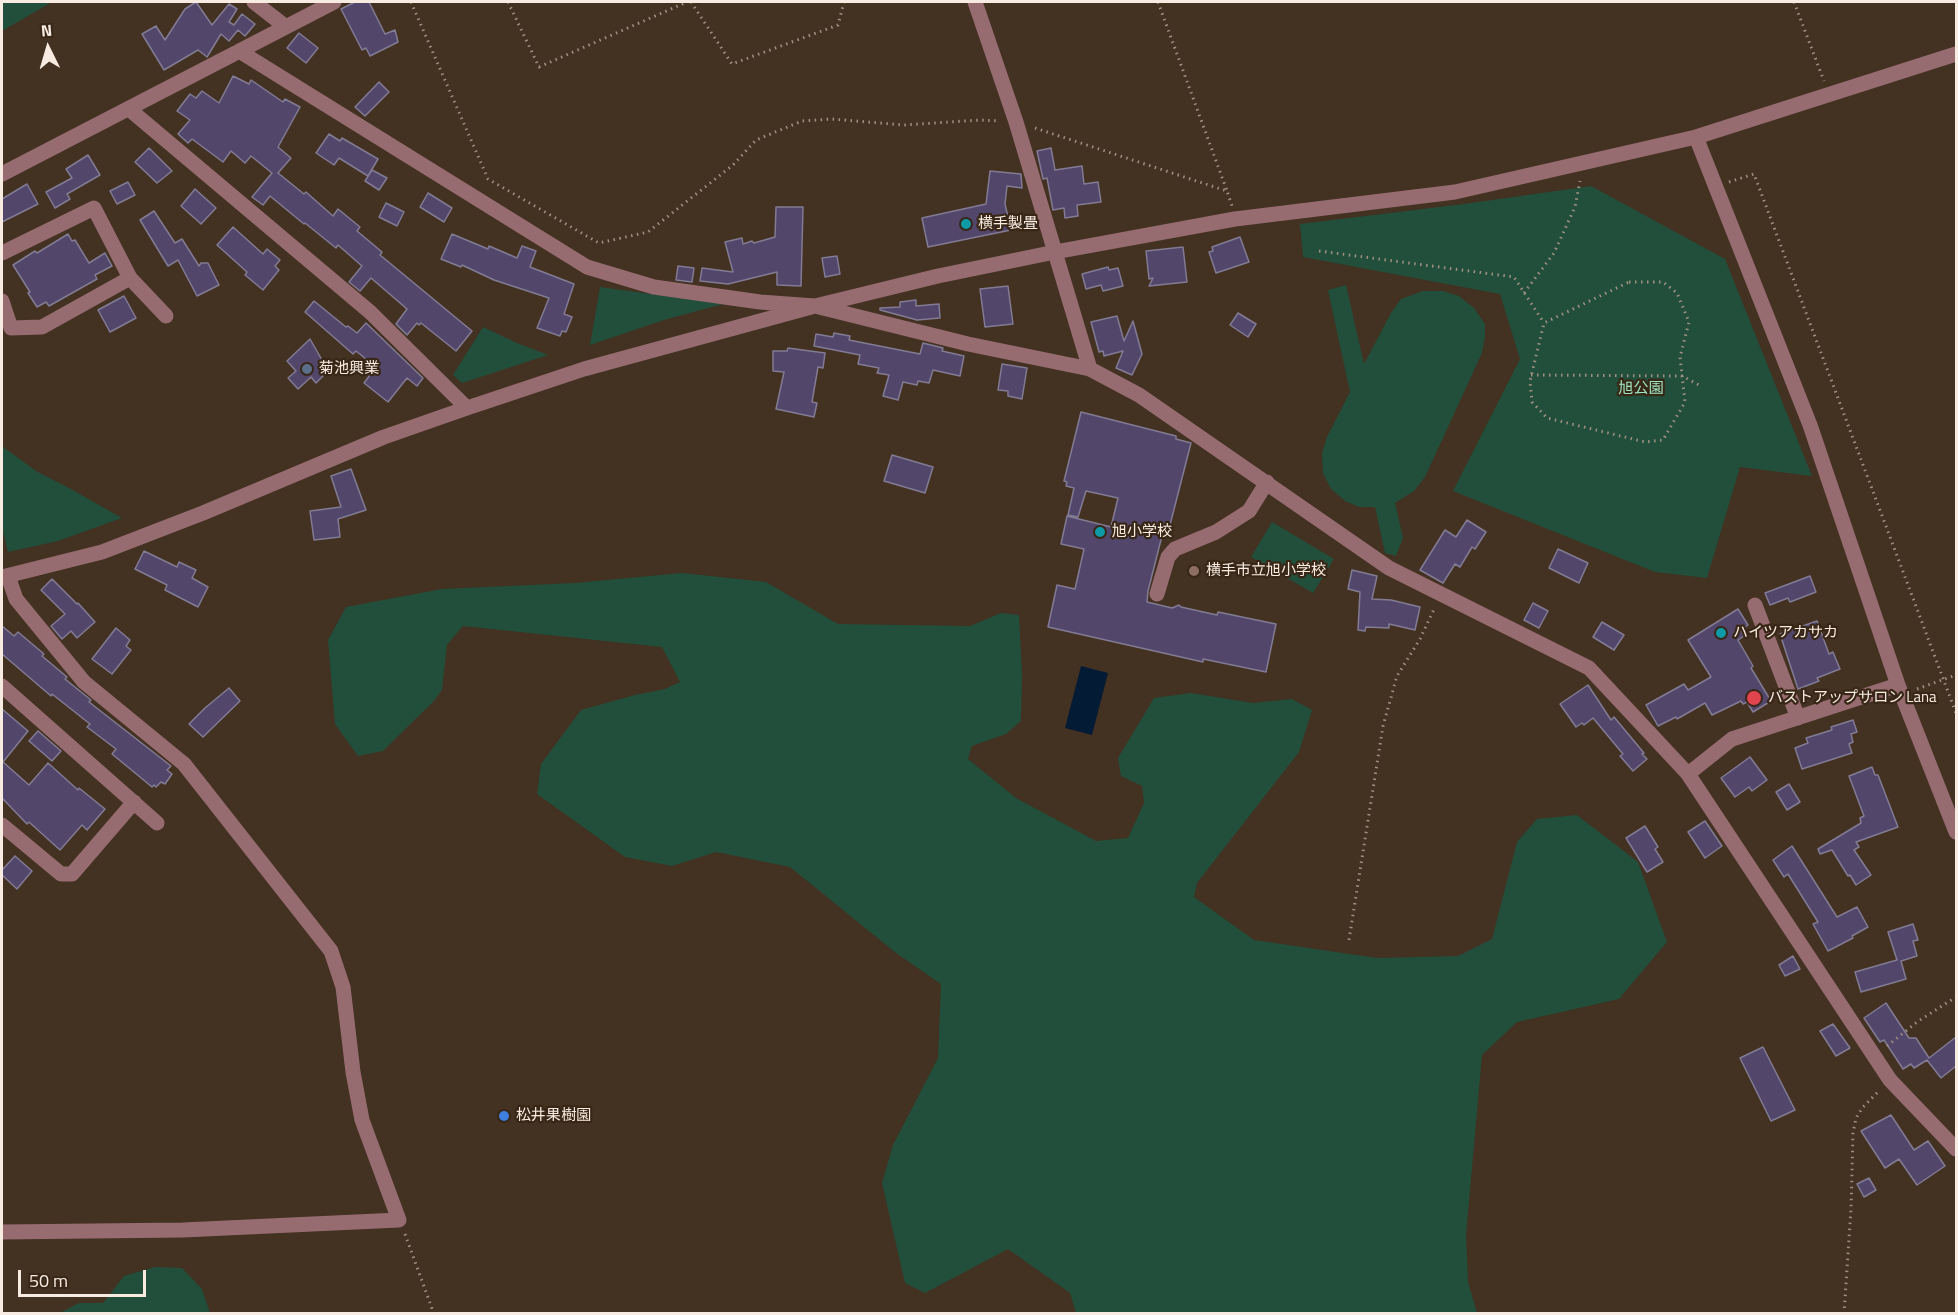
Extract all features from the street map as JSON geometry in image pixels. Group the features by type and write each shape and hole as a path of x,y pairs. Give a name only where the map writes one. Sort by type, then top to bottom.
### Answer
{"street":[{"path":"254,2 286,27"},
{"path":"2,174 334,2"},
{"path":"975,2 1016,122 1090,369"},
{"path":"239,51 587,267 654,287 760,302 815,306 968,344 1090,369 1139,395 1389,568 1589,668 1688,774 1890,1080 1956,1149"},
{"path":"2,1232 183,1230 399,1220 362,1120 352,1072 343,987 331,951 184,764 84,682 16,598 5,576 102,552 384,438 584,369 815,306 938,276 1234,219 1455,192 1696,137 1956,54"},
{"path":"129,109 370,312 467,408"},
{"path":"1696,137 1810,425 1900,690 1956,832"},
{"path":"2,253 94,208 130,278 166,316"},
{"path":"2,301 10,328 42,327 130,278"},
{"path":"1157,594 1168,557 1175,549 1216,532 1249,511 1267,482"},
{"path":"1755,605 1798,718"},
{"path":"2,686 157,823"},
{"path":"1688,774 1732,739 1900,690"},
{"path":"2,825 61,874 72,874 134,802"}],"path":[{"path":"411,2 488,179 599,243 648,232 733,165 756,140 802,121 832,119 904,125 980,120 1016,122 1227,190"},
{"path":"508,2 538,67 689,2 732,64 838,25 844,2"},
{"path":"1158,2 1227,190 1234,219"},
{"path":"1794,2 1829,94"},
{"path":"1524,293 1554,253 1575,207 1584,163"},
{"path":"1716,187 1754,174 1956,713"},
{"path":"1320,251 1514,277 1544,323 1532,375 1532,402 1547,418 1645,442 1664,440 1684,402 1680,357 1689,322 1677,294 1663,282 1629,282 1544,323"},
{"path":"1532,375 1682,376 1699,385"},
{"path":"1349,940 1383,726 1397,676 1420,639 1440,594"},
{"path":"1900,690 1956,675"},
{"path":"1874,1056 1917,1022 1956,997"},
{"path":"1844,1314 1853,1133 1856,1118 1863,1107 1890,1080"},
{"path":"399,1220 434,1314"}],"green space":[{"path":"2,2 52,2 2,31"},
{"name":"旭公園","path":"1591,186 1725,259 1812,476 1740,467 1707,578 1655,572 1453,491 1520,359 1500,294 1303,257 1300,224"},
{"path":"1346,285 1364,364 1401,299 1423,291 1443,291 1459,296 1474,308 1485,324 1482,353 1425,477 1414,491 1395,503 1403,538 1396,556 1385,553 1375,507 1359,507 1345,501 1331,489 1323,473 1322,453 1327,437 1350,392 1328,290"},
{"path":"600,287 723,304 664,320 590,345"},
{"path":"483,327 548,355 462,383 453,375"},
{"path":"2,446 36,471 122,518 58,541 8,552 2,528"},
{"path":"1272,522 1334,559 1313,593 1251,557"},
{"path":"682,573 766,582 838,624 970,626 1001,613 1019,615 1022,675 1021,721 1006,734 972,746 968,759 1016,798 1096,841 1128,838 1144,803 1142,786 1121,776 1118,758 1154,698 1191,693 1253,703 1292,699 1312,710 1299,752 1197,883 1194,897 1254,940 1377,958 1458,956 1492,939 1517,842 1537,819 1577,815 1638,862 1667,942 1619,999 1517,1022 1482,1055 1466,1235 1468,1282 1477,1313 1076,1313 1070,1293 1008,1249 925,1293 905,1283 882,1183 893,1145 938,1058 941,984 896,953 790,867 716,852 672,866 625,857 537,794 541,764 581,710 665,689 680,682 662,647 463,626 447,645 442,690 433,702 383,751 358,756 335,724 328,640 346,607 442,589 575,583"},
{"path":"155,1267 182,1268 202,1289 210,1313 60,1313 79,1303 103,1303 124,1276"}],"water":[{"path":"1081,666 1108,673 1092,735 1065,728"}],"building":[{"path":"196,2 212,25 229,4 237,9 229,22 234,25 242,14 255,24 245,36 238,30 229,41 221,34 207,57 198,50 164,70 142,34 156,26 165,40 185,9"},
{"path":"355,2 369,2 385,34 395,30 398,42 370,56 366,48 362,50 341,9"},
{"path":"299,33 318,48 306,63 287,48"},
{"path":"233,76 249,84 251,80 283,102 285,99 300,107 278,147 291,158 278,173 304,194 306,192 333,216 338,209 360,227 357,231 382,252 380,255 472,331 456,351 421,323 419,325 417,323 407,335 396,324 407,309 371,278 360,291 349,282 362,266 338,245 336,248 270,196 263,205 252,197 272,173 251,156 245,163 231,151 223,162 192,139 188,143 178,134 190,120 177,111 190,94 196,98 202,91 219,103"},
{"path":"379,82 389,92 365,116 355,107"},
{"path":"329,134 340,141 342,138 378,159 368,176 339,158 334,165 316,153"},
{"path":"149,148 172,171 157,183 135,162"},
{"path":"1051,148 1055,170 1082,166 1084,184 1098,182 1101,202 1077,205 1078,216 1065,218 1064,208 1053,210 1047,178 1043,179 1037,151"},
{"path":"88,155 100,175 67,194 70,199 55,208 46,192 72,178 66,169"},
{"path":"372,170 387,178 379,190 365,181"},
{"name":"横手製畳","path":"990,171 1021,174 1022,188 1007,186 1005,204 1011,230 928,247 922,218 986,204"},
{"path":"128,182 135,195 117,204 110,191"},
{"path":"27,184 38,204 2,222 2,199"},
{"path":"195,189 216,208 201,224 181,206"},
{"path":"428,193 452,208 444,222 420,207"},
{"path":"386,203 404,212 397,226 379,217"},
{"path":"776,207 803,207 801,286 777,285 777,272 728,284 700,281 702,268 733,272 725,242 742,238 743,244 752,241 754,243 775,237"},
{"path":"154,211 175,243 182,239 199,266 201,263 208,263 219,285 197,296 178,260 168,266 140,220"},
{"path":"233,227 263,254 267,249 280,260 275,266 279,270 263,290 245,275 247,272 217,245"},
{"path":"68,234 72,241 75,240 89,263 105,253 112,266 95,275 97,279 49,306 46,302 37,307 13,265"},
{"path":"452,234 517,258 522,246 536,251 530,267 574,284 564,314 572,317 566,332 562,331 560,336 537,328 549,298 441,259"},
{"path":"1240,237 1249,262 1216,273 1209,252 1213,251 1212,247"},
{"path":"1183,247 1187,282 1149,286 1153,278 1149,279 1146,251"},
{"path":"837,256 840,274 825,277 822,258"},
{"path":"678,266 694,268 692,282 676,280"},
{"path":"1108,267 1109,270 1118,268 1123,286 1103,291 1101,285 1086,289 1082,274"},
{"path":"1008,286 1013,324 985,327 980,289"},
{"path":"124,296 136,318 110,332 98,310"},
{"path":"916,300 916,306 939,304 940,318 917,320 880,310 880,308 900,307 900,302"},
{"path":"314,301 357,333 366,323 423,378 417,386 407,378 388,402 364,383 376,367 356,351 353,354 305,312"},
{"path":"1238,313 1256,324 1248,337 1230,325"},
{"path":"1117,316 1124,341 1133,321 1142,354 1132,375 1116,368 1123,351 1104,356 1103,351 1099,352 1091,322"},
{"path":"834,333 850,336 849,340 920,354 923,343 943,348 942,351 964,356 960,376 933,370 929,383 918,381 917,385 903,382 898,400 883,396 889,375 877,373 879,368 858,364 860,355 814,346 816,334 833,337"},
{"name":"菊池興業","path":"310,339 322,360 322,370 325,374 316,383 311,377 298,389 288,378 296,371 287,361"},
{"path":"788,348 825,353 823,368 818,367 812,402 817,403 814,417 776,409 784,372 773,371 773,351 787,351"},
{"path":"1002,364 1027,368 1022,399 1008,396 1008,391 998,390"},
{"name":"旭小学校","path":"1081,412 1176,436 1176,439 1191,443 1170,525 1165,524 1147,602 1172,608 1179,605 1217,615 1218,612 1276,624 1266,672 1203,659 1203,662 1048,627 1057,585 1075,589 1084,549 1061,544 1067,516 1111,527 1118,498 1086,491 1078,517 1068,515 1074,488 1066,486 1067,482 1064,481"},
{"path":"892,455 933,467 925,493 884,481"},
{"path":"351,469 366,510 338,519 340,537 314,540 310,511 341,507 331,476"},
{"path":"1467,520 1486,532 1475,549 1472,547 1460,567 1455,564 1443,583 1420,570 1445,530 1456,537"},
{"path":"1558,549 1588,563 1579,583 1549,568"},
{"path":"144,551 177,567 179,562 196,570 192,578 208,587 198,607 165,590 167,585 135,569"},
{"path":"1352,570 1377,576 1372,599 1391,600 1420,607 1415,630 1389,624 1389,628 1366,627 1365,631 1358,630 1360,592 1348,589"},
{"path":"1810,576 1816,592 1790,602 1788,598 1770,605 1765,593"},
{"path":"52,579 95,622 77,638 71,631 62,639 51,626 65,614 41,590"},
{"path":"1533,603 1548,611 1539,628 1524,620"},
{"path":"1738,609 1748,625 1741,630 1744,636 1738,640 1753,666 1751,668 1771,701 1753,712 1747,702 1743,704 1741,701 1712,715 1705,703 1677,719 1676,717 1658,726 1646,705 1684,684 1688,690 1711,677 1688,640"},
{"path":"1817,621 1829,654 1833,652 1840,669 1817,678 1819,681 1798,689 1780,634"},
{"path":"1602,622 1624,635 1614,650 1593,637"},
{"path":"2,626 14,636 18,632 67,677 65,679 91,700 89,702 171,766 167,770 172,774 165,784 161,782 156,787 154,785 152,787 112,754 116,749 87,727 90,724 52,694 51,696 2,654"},
{"path":"116,628 130,640 126,646 131,650 112,674 92,659"},
{"path":"1588,685 1611,720 1614,717 1644,753 1642,754 1647,759 1633,771 1620,756 1623,754 1593,718 1584,725 1582,723 1576,727 1560,704"},
{"path":"229,688 240,701 203,737 189,724"},
{"path":"2,709 28,731 3,762 29,785 48,763 78,790 79,788 105,809 87,830 82,825 60,850 29,822 27,824 2,798"},
{"path":"1853,720 1857,732 1851,734 1853,742 1849,744 1852,753 1802,769 1795,748 1808,743 1806,738 1832,730 1831,727"},
{"path":"38,731 61,751 52,761 29,741"},
{"path":"1750,757 1767,780 1752,791 1749,787 1735,797 1721,778"},
{"path":"1872,767 1875,775 1878,775 1898,827 1856,842 1859,847 1854,850 1871,875 1856,885 1832,850 1820,854 1818,849 1861,823 1860,818 1864,816 1849,776"},
{"path":"1789,784 1800,802 1787,810 1776,792"},
{"path":"1705,821 1722,846 1705,858 1688,832"},
{"path":"1645,826 1658,847 1655,849 1663,862 1647,872 1626,838"},
{"path":"1792,846 1837,917 1857,907 1868,927 1828,951 1813,924 1818,922 1788,874 1784,877 1773,860"},
{"path":"15,856 32,871 17,889 2,875 2,870"},
{"path":"1913,924 1918,940 1913,941 1917,956 1901,961 1906,979 1861,992 1855,972 1897,960 1888,932"},
{"path":"1793,956 1800,969 1785,976 1779,965"},
{"path":"1886,1003 1909,1038 1916,1038 1929,1058 1956,1037 1956,1066 1941,1078 1927,1060 1914,1068 1911,1064 1903,1069 1884,1040 1880,1042 1864,1018"},
{"path":"1833,1024 1850,1048 1836,1056 1820,1031"},
{"path":"1763,1047 1795,1110 1771,1121 1740,1058"},
{"path":"1891,1115 1914,1150 1928,1141 1945,1166 1917,1185 1899,1159 1885,1168 1861,1131"},
{"path":"1869,1178 1876,1190 1864,1197 1857,1184"}],"place":[{"name":"横手製畳","path":"966,224"},
{"name":"菊池興業","path":"307,369"},
{"name":"旭小学校","path":"1100,532"},
{"name":"横手市立旭小学校","path":"1194,571"},
{"name":"ハイツアカサカ","path":"1721,633"},
{"name":"バストアップサロン Lana","path":"1754,698"},
{"name":"松井果樹園","path":"504,1116"}]}
